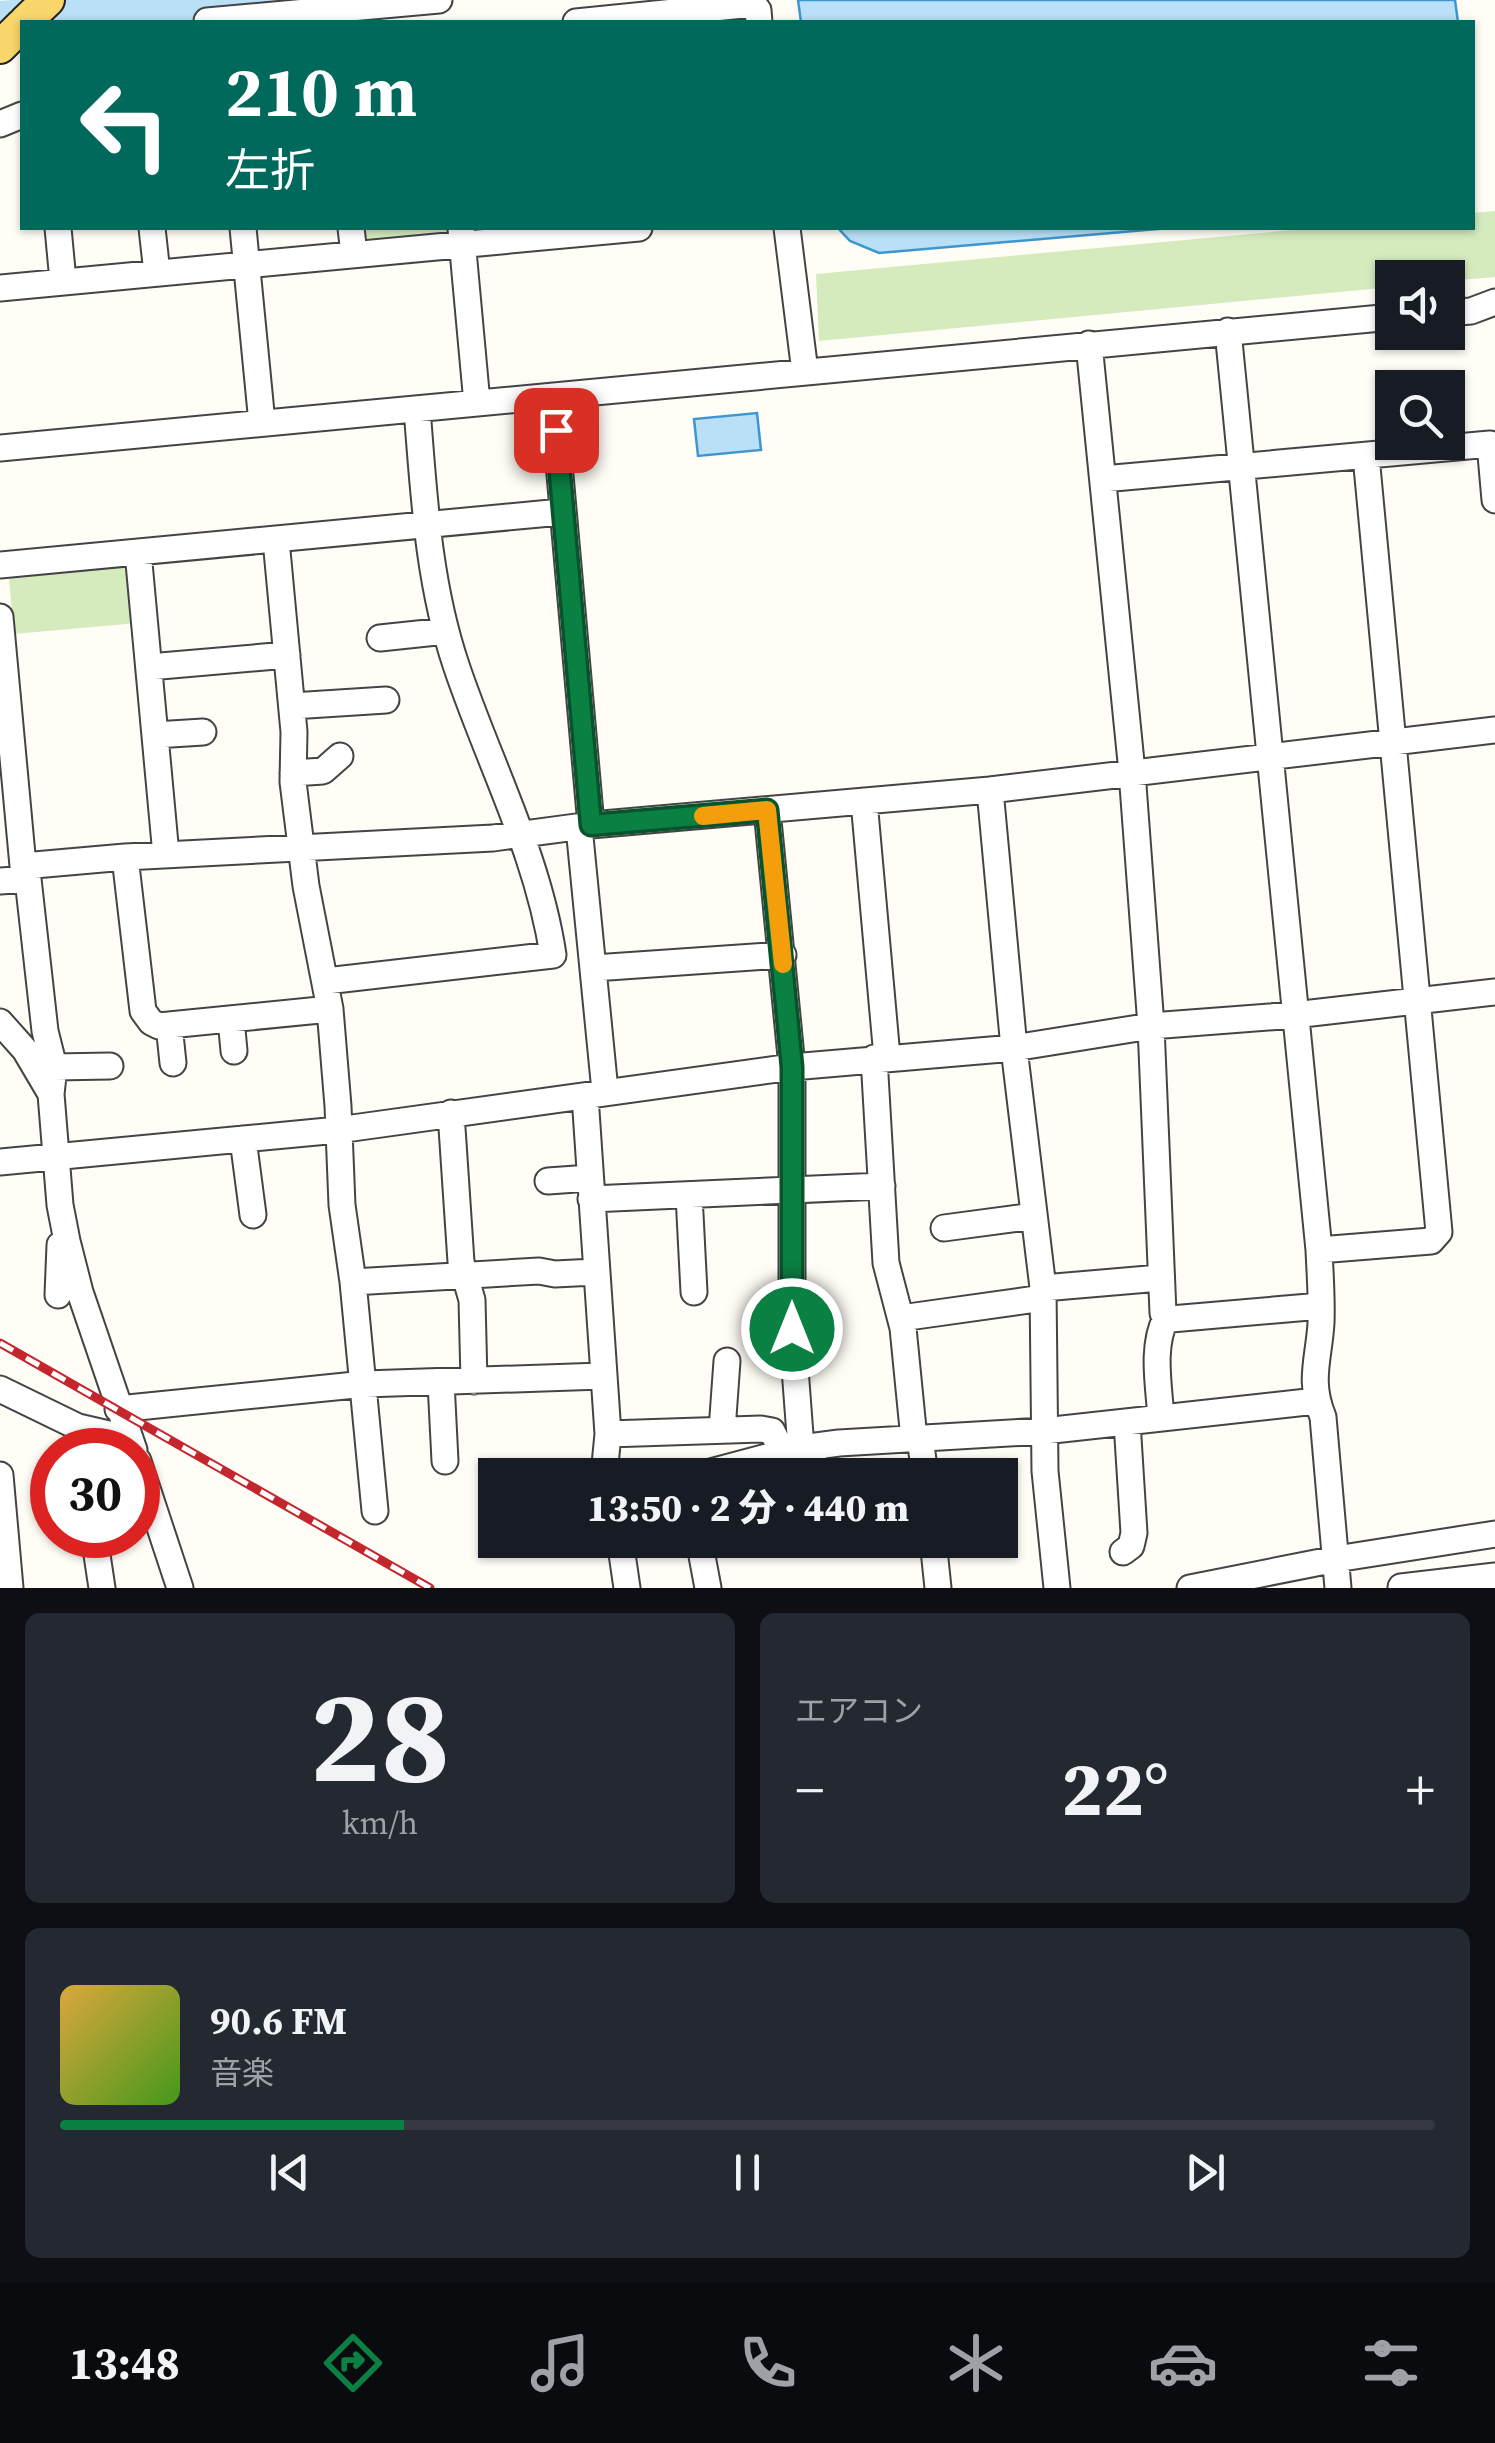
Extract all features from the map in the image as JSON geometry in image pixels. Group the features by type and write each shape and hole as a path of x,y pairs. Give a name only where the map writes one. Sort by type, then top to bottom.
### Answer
{"main road":[{"path":"28,20 48,0"},
{"path":"0,47 20,28"}],"street":[{"path":"206,14 439,0"},
{"path":"617,20 752,4 758,10 759,20"},
{"path":"58,230 63,281"},
{"path":"152,230 156,273"},
{"path":"242,230 262,422"},
{"path":"351,230 354,254"},
{"path":"787,230 806,372"},
{"path":"0,288 354,254 461,236 570,231"},
{"path":"461,236 478,403"},
{"path":"0,448 1375,318"},
{"path":"1228,331 1319,1250 1321,1306 1314,1356 1316,1401 1323,1418 1338,1588"},
{"path":"1088,344 1132,772 1151,1026 1160,1278 1166,1318 1160,1330 1158,1365 1161,1418"},
{"path":"553,396 594,968 595,1094 590,1188 608,1434 606,1458"},
{"path":"326,981 552,955 549,930 520,835 446,631 426,524 417,409"},
{"path":"1103,480 1490,444 1495,500"},
{"path":"1319,1250 1431,1241 1439,1232 1366,456"},
{"path":"0,565 561,512"},
{"path":"276,540 292,706 293,773 318,956 330,1009 342,1205 365,1384 375,1511"},
{"path":"138,552 166,856"},
{"path":"0,617 25,873 45,1032 54,1068 51,1094 67,1241 125,1428"},
{"path":"380,637 446,631"},
{"path":"149,667 287,656"},
{"path":"292,706 386,700"},
{"path":"0,881 25,873 125,857 520,835 990,790 1495,730"},
{"path":"155,736 202,732"},
{"path":"293,773 323,771 340,756"},
{"path":"990,790 1014,1048 1043,1293 1044,1431 1057,1588"},
{"path":"864,801 881,1058 886,1263 901,1318 921,1458"},
{"path":"767,810 792,1067 788,1456"},
{"path":"125,857 143,1011 151,1022 169,1024 330,1009"},
{"path":"594,968 783,956"},
{"path":"0,1162 338,1130 792,1067 1014,1048 1151,1026 1294,1015 1495,992"},
{"path":"231,1019 234,1052"},
{"path":"0,1022 12,1050 51,1094"},
{"path":"169,1024 173,1063"},
{"path":"54,1068 110,1066"},
{"path":"451,1113 464,1274 472,1300 474,1381"},
{"path":"243,1139 253,1215"},
{"path":"548,1181 689,1196 882,1186"},
{"path":"689,1196 694,1292"},
{"path":"944,1228 1034,1216"},
{"path":"58,1295 60,1244 67,1241"},
{"path":"353,1282 539,1270 555,1274 595,1272"},
{"path":"901,1318 1043,1293 1160,1278"},
{"path":"1166,1318 1321,1306"},
{"path":"722,1430 727,1362"},
{"path":"118,1409 365,1384 602,1376"},
{"path":"441,1382 445,1461"},
{"path":"0,1389 62,1428"},
{"path":"788,1456 917,1438 1044,1431 1316,1401"},
{"path":"1123,1552 1131,1546 1134,1533 1128,1422"},
{"path":"608,1434 772,1431 788,1456"},
{"path":"0,1475 6,1579"},
{"path":"160,1528 180,1588"},
{"path":"1190,1588 1336,1558 1495,1534"},
{"path":"1462,1538 1465,1584"},
{"path":"97,1558 102,1588"},
{"path":"623,1558 627,1588"},
{"path":"702,1558 708,1588"},
{"path":"934,1558 938,1588"},
{"path":"1400,1587 1465,1584 1495,1576"}],"green space":[{"path":"1495,211 1495,277 1465,280 1465,260 1375,260 1375,289 819,341 816,274 1292,230 1475,230 1475,213"},
{"path":"358,230 450,230 444,239 369,246 359,237"},
{"path":"124,560 132,567 137,623 14,634 9,578 14,571"}],"water":[{"path":"798,0 1455,0 1458,20 801,20"},
{"path":"840,230 1146,230 879,253 850,241"},
{"path":"757,413 761,450 698,456 694,419"}],"waterway":[{"path":"0,16 77,9 281,2"}],"railway":[{"path":"0,1343 430,1588"}],"slow traffic":[{"path":"703,816 767,810 783,964"}],"route":[{"path":"556,430 591,825 767,810 792,1067 792,1329"}]}
